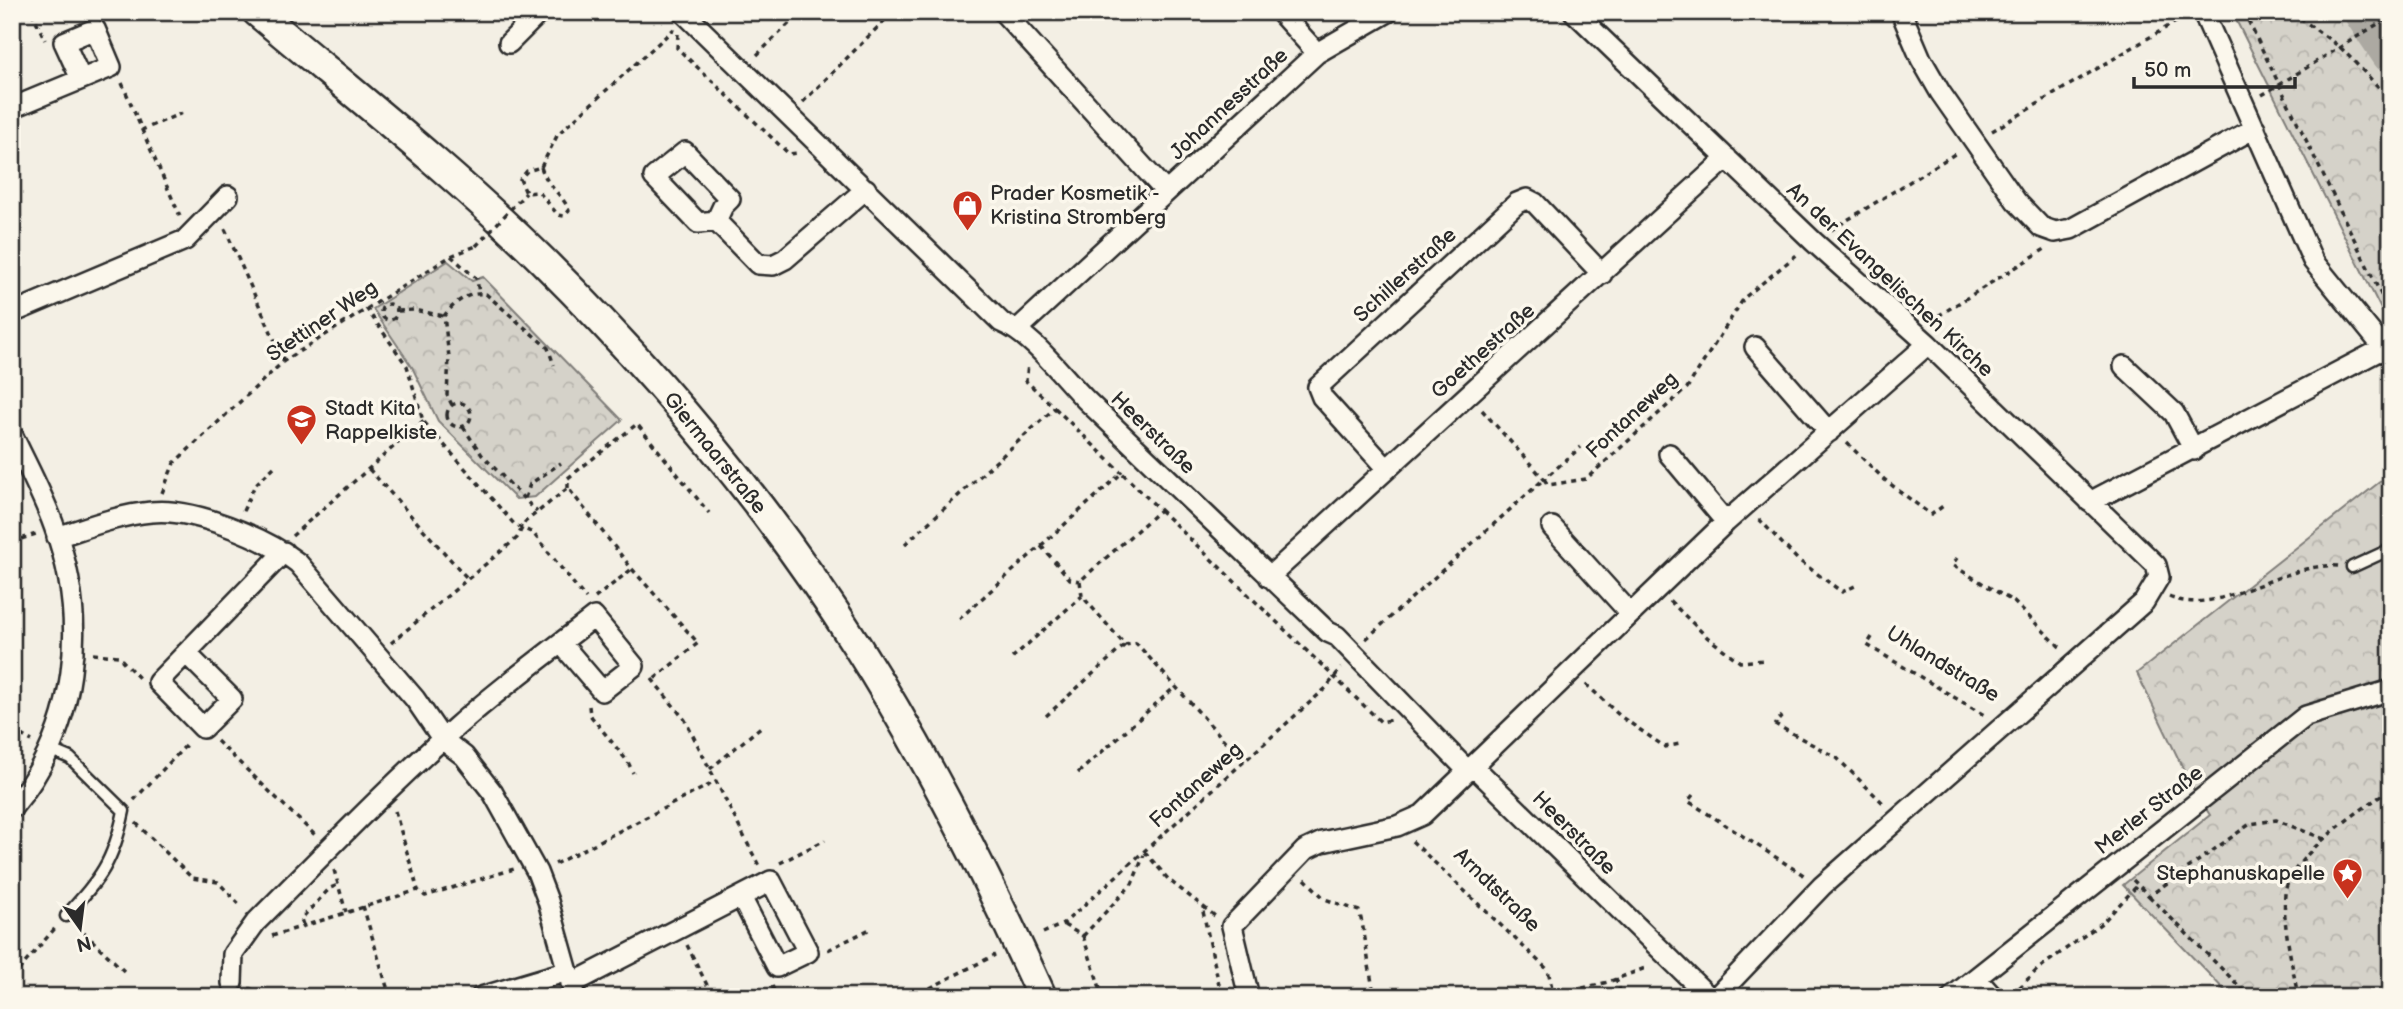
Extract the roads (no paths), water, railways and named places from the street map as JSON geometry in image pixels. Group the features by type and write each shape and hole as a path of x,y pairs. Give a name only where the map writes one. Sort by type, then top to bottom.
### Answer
{"main road":[{"name":"Giermaarstraße","path":"257,12 447,173 542,259 674,401 780,535 857,645 921,751 994,892 1042,997"}],"street":[{"path":"509,43 540,12"},
{"path":"1003,12 1166,192"},
{"path":"1280,12 1317,53"},
{"name":"Johannesstraße","path":"1018,329 1317,53 1388,12"},
{"name":"An der Evangelischen Kirche","path":"1574,12 1814,242 1920,337 2090,502"},
{"path":"1901,12 1921,59 2016,201 2035,223 2054,232 2071,229 2255,128"},
{"path":"2090,502 2388,353 2313,261 2203,12"},
{"name":"Heerstraße","path":"681,19 742,68 1001,322 1018,329 1056,370 1269,577 1355,654 1409,710 1709,997"},
{"path":"12,108 111,67 94,29 64,41 81,79"},
{"name":"Goethestraße","path":"1269,577 1727,158"},
{"path":"716,221 758,264 773,264 785,259 866,189"},
{"path":"12,313 190,237 228,196"},
{"name":"Schillerstraße","path":"1387,469 1322,397 1318,387 1517,203 1527,199 1535,203 1602,274"},
{"path":"1249,997 1232,926 1305,850 1322,842 1397,826 1422,815 1629,612 1831,430 1920,337"},
{"path":"1755,347 1831,430"},
{"path":"2124,366 2174,413 2194,450"},
{"path":"12,434 57,537 70,592 74,654 67,706 51,750 43,766 12,808"},
{"path":"1669,454 1726,522"},
{"name":"Uhlandstraße","path":"1716,997 1822,886 2076,663 2154,590 2160,577 2156,565 2090,502"},
{"path":"57,537 121,517 155,511 202,519 236,529 281,551 320,586 415,698 443,740 464,757 493,793 534,866 572,984"},
{"path":"1552,527 1629,612"},
{"path":"186,653 232,699 203,728 158,682 281,551"},
{"path":"232,983 233,954 256,922 382,796 443,740 561,643 594,617 634,666 602,691 561,643"},
{"name":"Merler Straße","path":"1952,997 2306,716 2391,690"},
{"path":"481,997 572,984 741,897 769,879 807,952 777,967 741,897"},
{"path":"1977,979 1993,997"}],"lane":[{"path":"2352,567 2391,549"},
{"path":"51,750 70,758 124,811 117,847 102,877 66,916"}],"waterway":[{"path":"2362,12 2391,55"}],"place":[{"name":"Prader Kosmetik - Kristina Stromberg","path":"967,232"},
{"name":"Stadt Kita Rappelkiste","path":"302,447"},
{"name":"Stephanuskapelle","path":"2348,900"}]}
